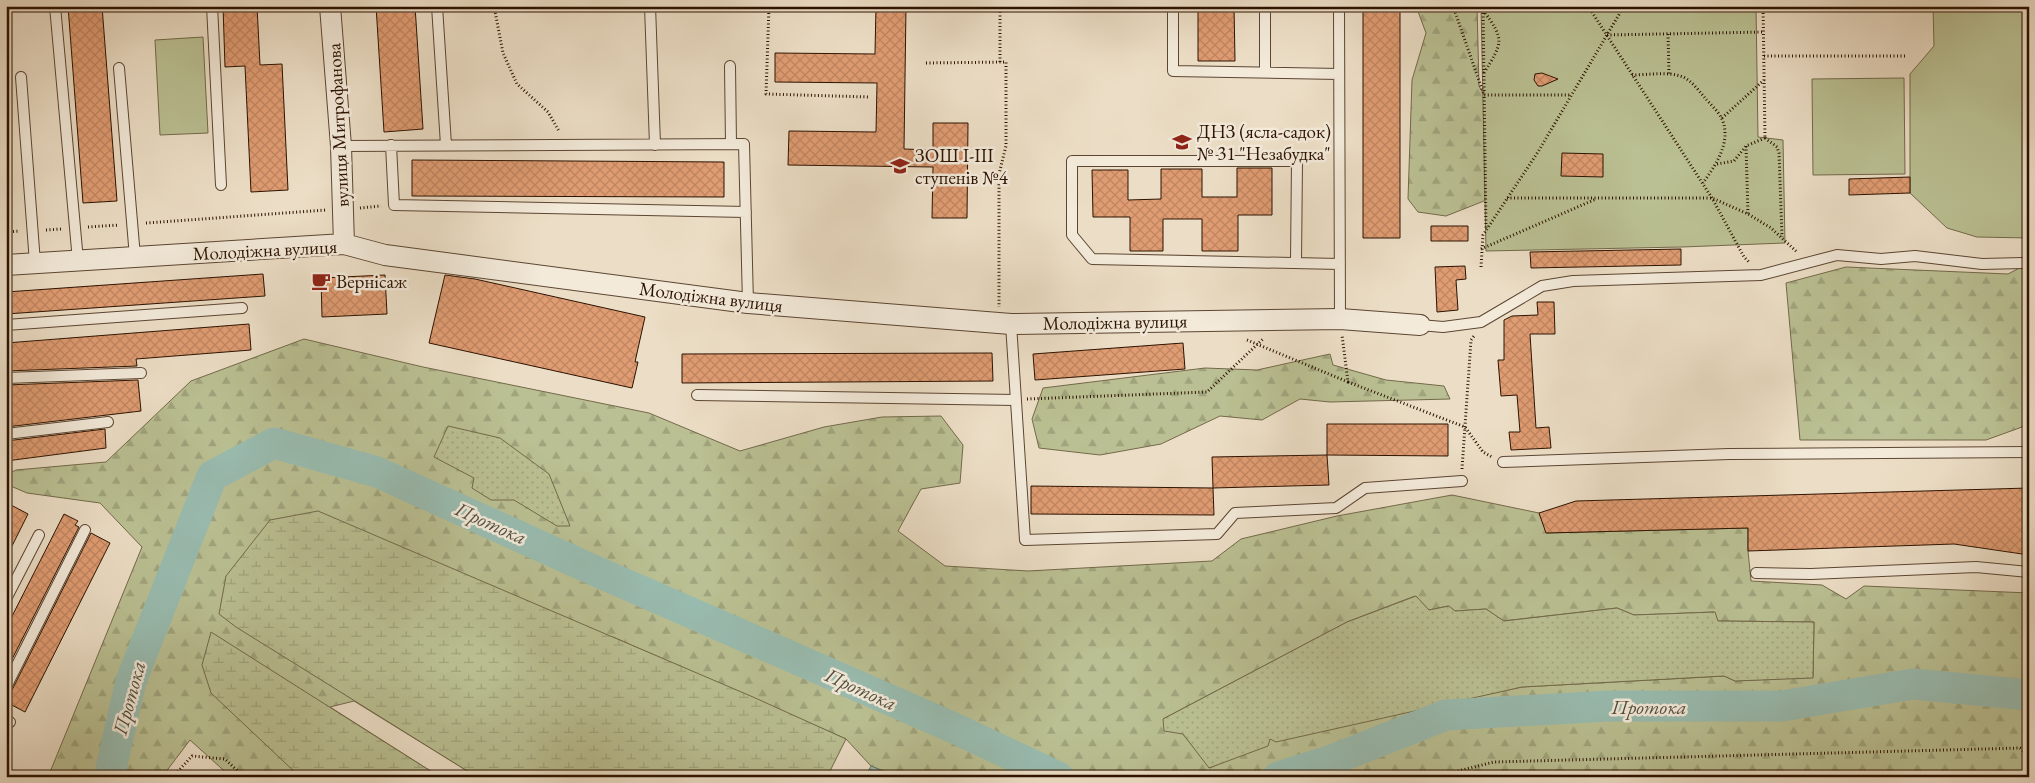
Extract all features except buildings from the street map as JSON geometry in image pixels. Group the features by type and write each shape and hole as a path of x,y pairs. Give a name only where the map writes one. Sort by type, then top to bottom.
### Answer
{"street":[{"name":"вулиця Митрофанова","path":"330,6 341,146 344,244"},
{"name":"Молодіжна вулиця","path":"6,265 344,244 385,255 748,303 1005,323 1340,319 1420,325"}],"lane":[{"path":"55,6 78,261"},
{"path":"212,6 222,185"},
{"path":"437,6 446,145"},
{"path":"650,6 655,145"},
{"path":"1173,6 1173,71 1339,74"},
{"path":"1264,6 1265,72"},
{"path":"1339,6 1340,319"},
{"path":"730,66 731,144"},
{"path":"119,68 136,257"},
{"path":"21,77 35,264"},
{"path":"341,146 744,144 748,303"},
{"path":"391,146 394,205 746,212"},
{"path":"1296,262 1297,161 1072,161 1072,235 1092,259 1340,264"},
{"path":"1420,325 1442,326 1481,322 1542,286 1572,281 1761,275 1837,255 1881,259 1915,256 1982,264 2023,263"},
{"path":"6,325 242,308"},
{"path":"1005,323 1016,400 1025,540 1217,534 1235,513 1336,508 1365,488 1462,481"},
{"path":"6,378 141,373"},
{"path":"697,395 1016,400"},
{"path":"6,434 108,422"},
{"path":"1503,462 1729,454 2029,452"},
{"path":"6,687 85,530"},
{"path":"6,599 39,535"},
{"path":"1756,572 1811,574 1976,567 2029,572"}],"path":[{"path":"494,6 503,53 517,84 548,112 566,145"},
{"path":"769,6 766,94 868,97"},
{"path":"1000,6 1000,62"},
{"path":"1453,6 1484,95"},
{"path":"1588,6 1703,183 1744,257 1761,275"},
{"path":"1481,267 1482,235 1538,152 1624,6"},
{"path":"1764,6 1765,138"},
{"path":"1483,8 1500,37 1499,46 1484,73"},
{"path":"1483,8 1486,230"},
{"path":"1606,35 1764,32"},
{"path":"1668,34 1669,74"},
{"path":"1764,56 1906,56"},
{"path":"926,63 1006,62 1006,146 999,174 1005,323"},
{"path":"1632,75 1669,74 1683,77 1693,84 1722,118 1724,130 1723,147 1716,164 1703,183"},
{"path":"1722,118 1764,80"},
{"path":"1484,95 1572,95"},
{"path":"1716,164 1734,161 1746,146 1765,138"},
{"path":"1765,138 1777,147 1779,153 1782,237"},
{"path":"1746,146 1748,214"},
{"path":"1507,198 1712,198 1748,214 1772,228 1806,262"},
{"path":"1482,249 1598,198"},
{"path":"6,232 394,205"},
{"path":"1340,319 1348,382"},
{"path":"1016,400 1207,392 1284,320"},
{"path":"1462,481 1471,340 1481,322"},
{"path":"1242,338 1348,382 1465,427 1483,452 1503,462"},
{"path":"1434,777 1494,762 2020,748 2029,757"},
{"path":"173,777 192,756 225,759 244,777"}],"green space":[{"path":"1054,6 1114,6 1114,8 1054,10"},
{"path":"1416,6 1477,6 1479,86 1532,182 1446,216 1418,212 1408,199 1412,80 1426,33"},
{"path":"1481,6 1756,6 1758,137 1783,140 1785,243 1486,251"},
{"path":"1933,6 2029,6 2029,238 1977,237 1947,228 1910,193 1910,74 1934,46"},
{"path":"203,37 208,133 160,135 155,40"},
{"path":"1904,78 1905,174 1813,175 1812,79"},
{"path":"2029,263 2029,417 2022,427 1986,440 1800,440 1786,283 1846,267 2008,274"},
{"path":"304,339 423,367 649,413 740,451 824,427 882,417 941,416 963,445 960,483 921,489 898,531 945,566 1028,571 1212,561 1241,539 1337,516 1452,495 1539,513 1547,533 1748,528 1751,581 1822,585 1846,599 1864,586 2029,593 2029,777 898,777 871,766 846,739 613,637 477,777 354,701 330,707 440,777 231,777 190,740 162,777 48,777 142,547 100,503 27,493 6,484 6,475 16,470 106,462 191,381","holes":["1415,596 1429,610 1448,606 1455,611 1486,609 1503,621 1617,608 1634,615 1714,612 1717,621 1814,622 1813,677 1735,681 1724,676 1522,687 1270,739 1210,768 1183,734 1163,719 1347,622"]},
{"path":"1330,354 1333,365 1386,380 1444,386 1450,399 1330,402 1300,399 1262,420 1220,416 1161,444 1100,455 1039,448 1032,419 1043,388 1205,368 1257,370"},
{"path":"448,426 500,438 549,474 570,526 557,526 514,500 491,500 472,488 474,478 434,457"},
{"path":"318,511 753,697 846,739 827,777 477,777 236,627 219,614 226,576 270,520"},
{"path":"1416,596 1429,610 1449,606 1455,611 1486,609 1504,621 1617,608 1634,615 1715,612 1718,621 1814,622 1813,678 1735,681 1724,676 1522,687 1276,742 1270,739 1268,746 1209,768 1183,734 1164,731 1163,719 1347,622"},
{"path":"211,632 440,777 300,777 211,693 202,665"}],"water":[{"path":"871,766 898,777 865,777"}],"waterway":[{"name":"Протока","path":"109,777 131,681 212,476 274,443 377,472 591,569 954,728 1058,777"},
{"name":"Протока","path":"1278,777 1332,760 1446,715 1609,706 1782,706 1913,684 2029,695"}],"place":[{"name":"ДНЗ (ясла-садок) № 31 \"Незабудка\"","path":"1182,142"},
{"name":"ЗОШ І-ІІІ ступенів №4","path":"900,166"},
{"name":"Вернісаж","path":"321,281"}]}
